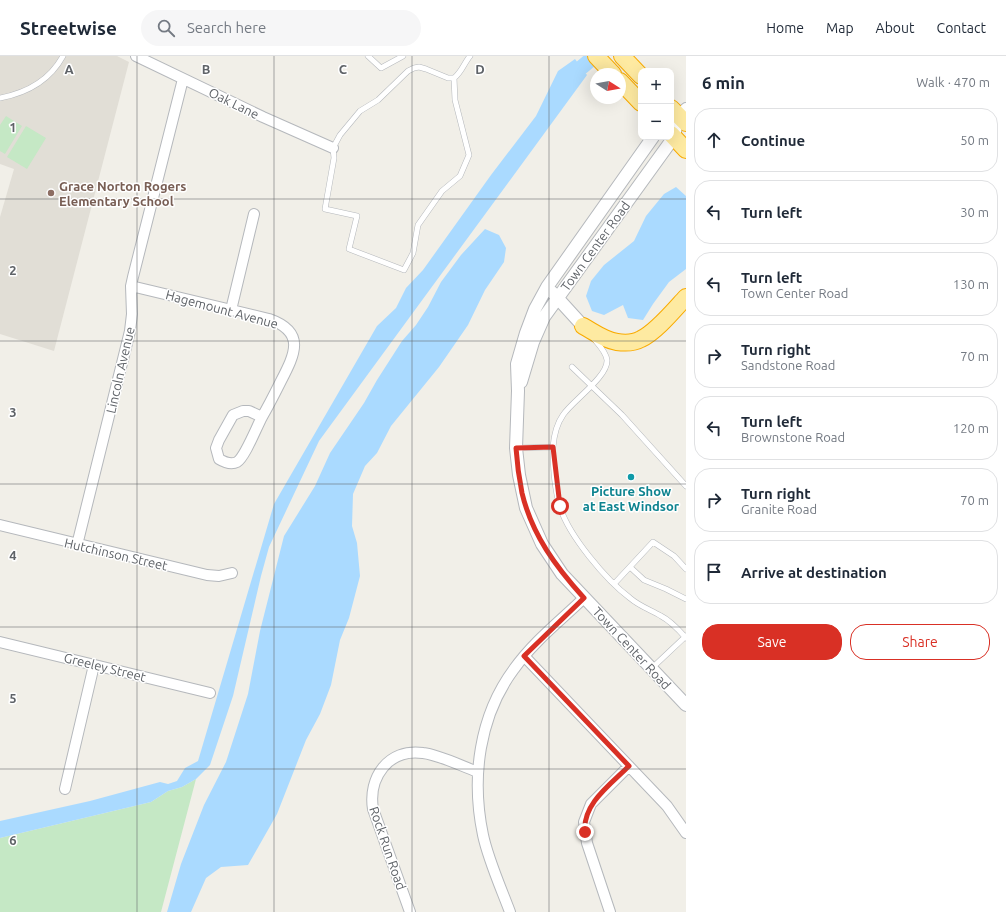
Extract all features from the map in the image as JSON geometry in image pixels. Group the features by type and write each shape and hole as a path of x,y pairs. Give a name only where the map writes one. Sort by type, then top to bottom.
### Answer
{"highway":[{"path":"622,56 638,73"},
{"path":"626,87 638,100"},
{"path":"674,138 686,150"},
{"path":"583,326 603,338 616,342 632,342 650,334 686,298"}],"street":[{"name":"Oak Lane","path":"136,56 263,117 333,148"},
{"name":"Lincoln Avenue","path":"77,545 130,330 132,314 131,286 184,79"},
{"name":"Town Center Road","path":"674,129 678,115"},
{"name":"Town Center Road","path":"651,140 547,287 535,309 517,364 518,391 516,448 522,493 534,527 551,559 562,574 584,598 686,705"},
{"name":"Town Center Road","path":"518,391 533,342 544,317 669,140"},
{"path":"231,310 254,214"},
{"name":"Hagemount Avenue","path":"131,286 277,322 289,330 294,346 292,358 262,417 240,458 232,463 219,459 216,448 233,415 242,411 249,411 262,417"},
{"path":"547,287 583,326"},
{"name":"Hutchinson Street","path":"0,526 207,575 219,576 232,573"},
{"path":"510,912 483,836 479,807 478,772 482,741 491,711 504,684 524,656 584,598"},
{"name":"Greeley Street","path":"0,642 210,693"},
{"path":"524,656 667,806 686,833"},
{"path":"65,789 94,664"},
{"name":"Rock Run Road","path":"410,912 372,809 372,790 375,780 380,771 388,763 395,758 411,753 430,754 478,772"},
{"path":"610,912 586,843 584,822 591,804 629,766"}],"lane":[{"path":"0,98 14,96 32,87 51,73 63,56"},
{"path":"368,56 381,68 404,56"},
{"path":"454,78 458,75 464,62 470,56"},
{"path":"419,67 454,78 455,100 470,156 460,176 442,191 418,225 413,253 404,270 349,249 357,216 325,209 334,158 333,148 340,135 360,111 378,100 408,71 414,68 419,67"},
{"path":"583,326 604,351 607,361 604,371 564,414 556,429 553,447 558,494 564,516 575,535 586,551 614,584 635,602 662,616 686,637 651,668"},
{"path":"572,367 622,415 686,486"},
{"path":"516,448 553,447"},
{"path":"614,584 653,542 674,556 686,569"},
{"path":"630,566 644,580 666,588 686,600"}],"shaded area":[{"name":"Grace Norton Rogers Elementary School","path":"0,56 117,56 129,62 54,351 0,334 0,217 14,169 0,164"}],"green space":[{"path":"6,116 22,126 5,154 0,151 0,125"},
{"path":"26,126 46,138 27,169 7,157"},
{"path":"196,779 161,912 0,912 0,838 151,802 168,791 182,787"}],"water":[{"path":"575,59 587,75 319,441 269,547 233,696 210,765 196,779 182,787 168,791 151,802 0,838 0,821 90,801 160,782 168,784 177,781 185,768 198,761 274,504 377,326 396,308 406,288 423,270 491,175 536,116 558,71"},
{"path":"676,187 686,196 686,269 669,282 643,320 628,318 623,305 604,315 592,311 586,296 591,281 604,265 634,241 646,216 664,194"},
{"path":"485,229 499,235 506,248 504,262 485,290 468,325 439,367 391,426 377,453 365,466 353,494 352,526 357,543 360,576 349,618 340,640 331,685 320,714 306,740 277,814 248,865 221,867 206,878 191,912 167,912 181,864 204,805 226,762 248,694 260,631 284,536 315,486 330,453 364,403 402,341 416,325 428,307 441,282 461,255"}],"waterway":[{"path":"582,67 595,56"}],"place":[{"name":"Grace Norton Rogers Elementary School","path":"51,193"},
{"name":"Picture Show at East Windsor","path":"631,477"}],"route":[{"path":"560,506 553,447 516,448 522,493 526,508 534,527 551,559 562,574 584,598 524,656 629,766 591,804 584,822 585,832"}]}
